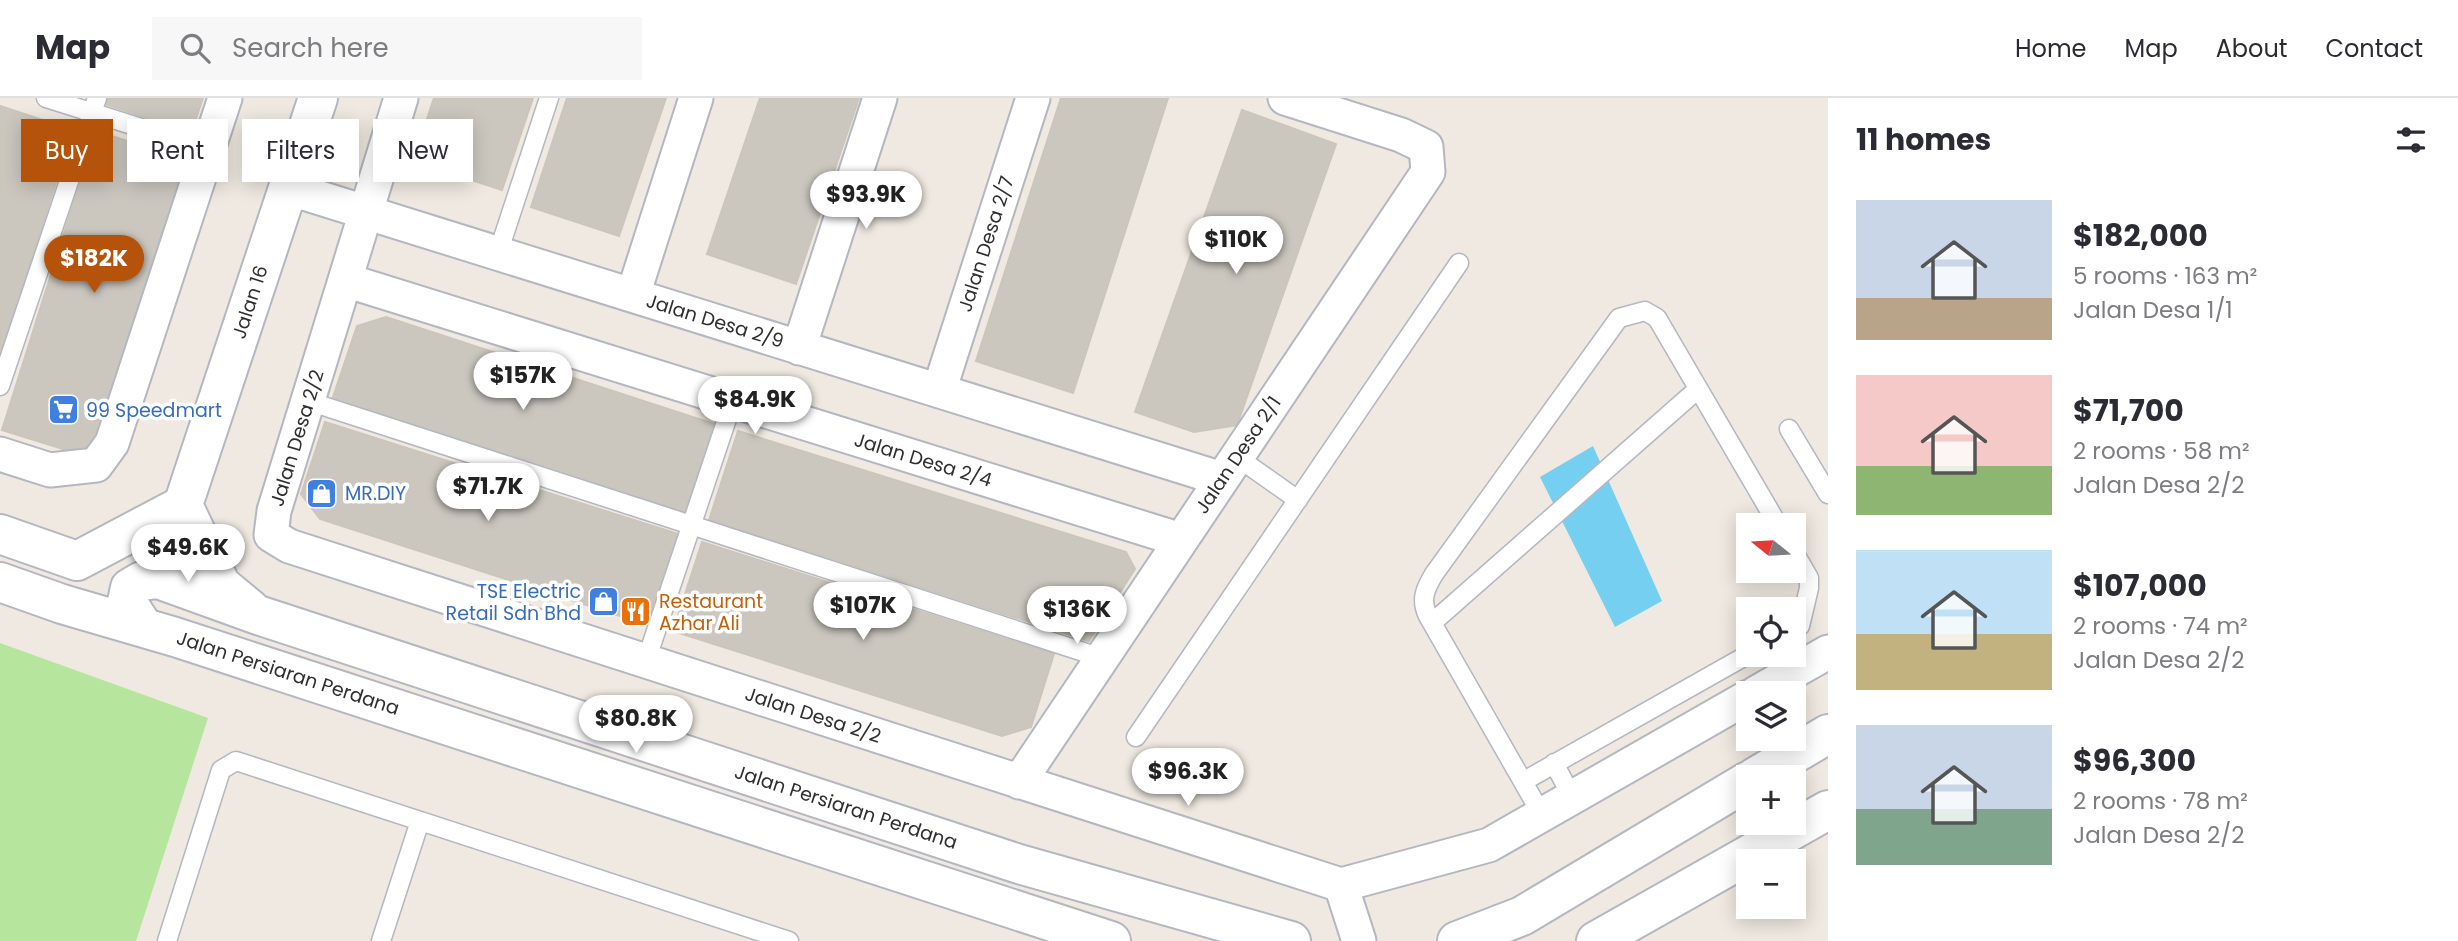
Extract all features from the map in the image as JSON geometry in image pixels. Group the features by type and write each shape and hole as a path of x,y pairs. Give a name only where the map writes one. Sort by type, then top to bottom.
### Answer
{"main road":[{"name":"Jalan 16","path":"183,505 318,98"},
{"path":"62,604 76,561 183,505 221,585 255,614"},
{"path":"0,534 76,561"},
{"name":"Jalan Persiaran Perdana","path":"144,628 127,602 130,588 142,581 158,579 255,614 1006,860 1291,941"},
{"name":"Jalan Persiaran Perdana","path":"0,582 1099,939"},
{"path":"1775,765 1828,734"},
{"path":"1457,941 1522,916 1736,788"},
{"path":"1596,941 1828,810"}],"street":[{"path":"218,119 225,98"},
{"path":"366,212 401,98"},
{"path":"633,295 696,98"},
{"path":"799,348 880,98"},
{"name":"Jalan Desa 2/7","path":"939,391 1033,98"},
{"name":"Jalan Desa 2/1","path":"1019,782 1428,172 1426,147 1401,135 1285,98"},
{"path":"0,454 50,470 96,465 112,443 197,182"},
{"name":"Jalan Desa 2/9","path":"288,188 939,391 1229,468"},
{"name":"Jalan Desa 2/2","path":"366,212 274,511 271,535 289,546 1341,885"},
{"name":"Jalan Desa 2/4","path":"345,280 1181,540"},
{"path":"1769,681 1811,644"},
{"path":"1359,941 1341,885 1489,845 1736,704"}],"lane":[{"path":"46,98 95,105 131,119"},
{"path":"498,253 549,98"},
{"path":"0,386 95,105"},
{"path":"1136,737 1459,263"},
{"path":"1542,815 1423,606 1424,591 1433,574 1619,318 1645,312 1657,318 1771,513"},
{"path":"1433,624 1698,389"},
{"path":"308,401 1102,658"},
{"path":"646,662 733,401"},
{"path":"1788,429 1828,494"},
{"path":"1229,468 1298,500"},
{"path":"1806,573 1809,588 1800,626 1811,644"},
{"path":"1524,781 1736,661"},
{"path":"167,941 221,770 236,761 789,941"},
{"path":"1553,763 1572,797"},
{"path":"381,941 420,821"}],"green space":[{"path":"0,643 208,718 136,941 0,941"}],"water":[{"path":"1593,446 1662,601 1615,627 1540,477"}],"building":[{"path":"104,98 203,98 196,119 149,119 102,103"},
{"path":"434,98 533,98 502,190 473,181 473,119 427,119"},
{"path":"567,98 666,98 619,236 531,207"},
{"path":"760,98 859,98 796,284 707,254"},
{"path":"1061,98 1168,98 1073,393 976,361"},
{"path":"0,106 40,119 21,119 21,182 56,182 0,356"},
{"path":"1242,110 1336,144 1237,425 1194,432 1135,412"},
{"path":"113,136 127,141 127,182 179,182 92,458 2,430 80,182 113,182"},
{"path":"386,317 714,424 685,512 332,400 357,326"},
{"path":"325,422 678,534 648,625 320,519 301,494"},
{"path":"738,431 1126,552 1135,569 1089,641 709,520"},
{"path":"702,542 1054,654 1031,727 1002,736 673,631"}],"place":[{"name":"99 Speedmart","path":"63,410"},
{"name":"MR.DIY","path":"322,493"},
{"name":"TSE Electric Retail Sdn Bhd","path":"604,602"},
{"name":"Restaurant Azhar Ali","path":"636,612"}]}
